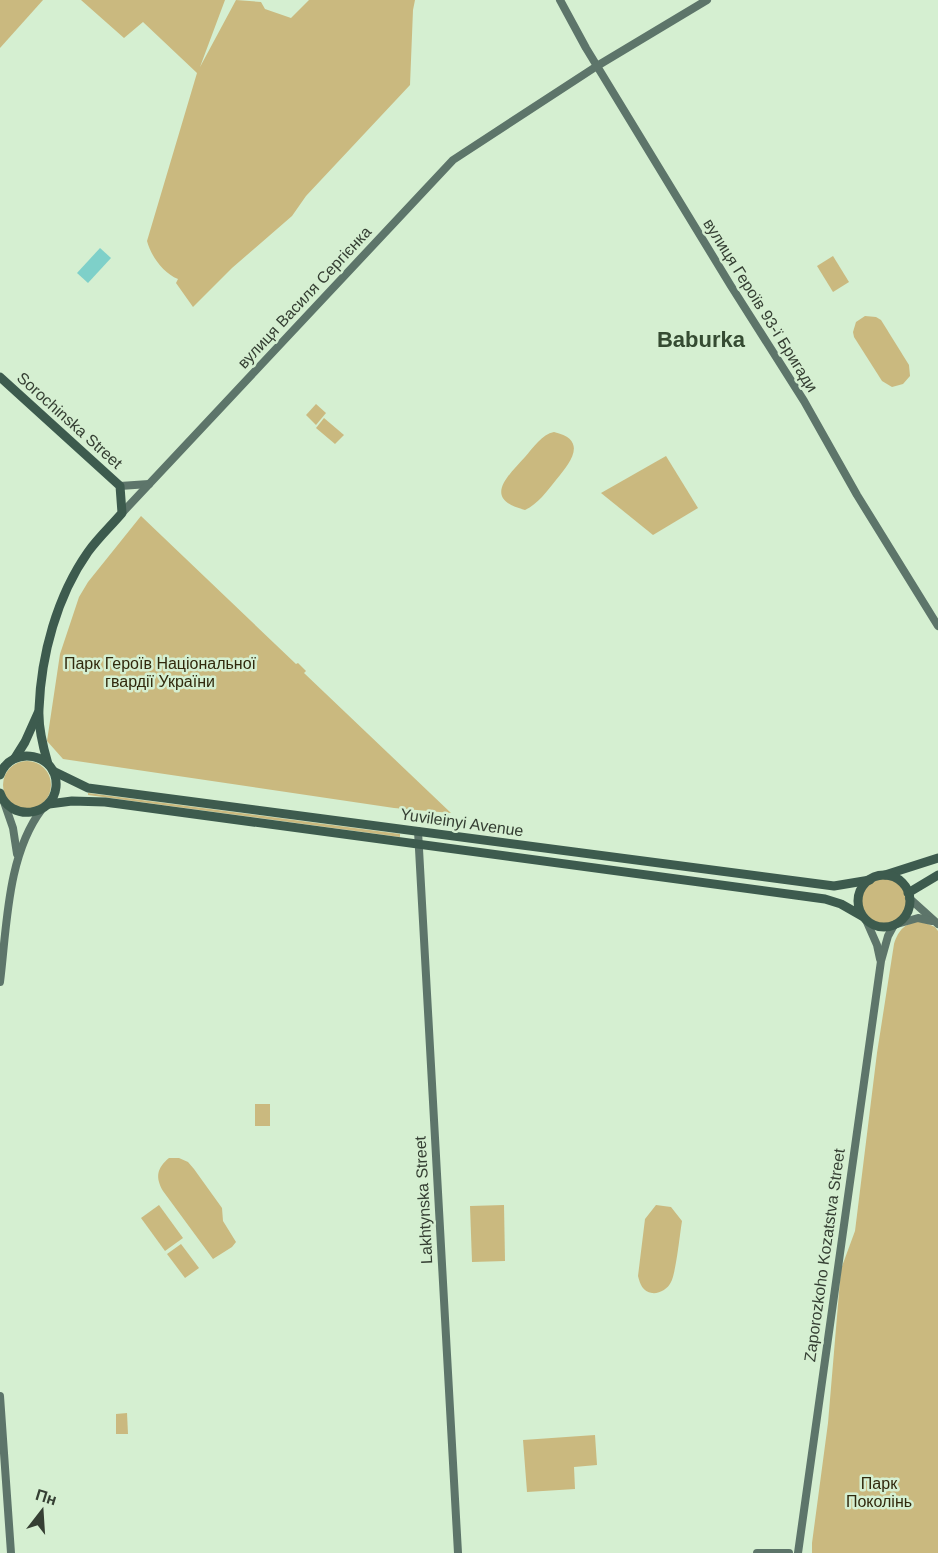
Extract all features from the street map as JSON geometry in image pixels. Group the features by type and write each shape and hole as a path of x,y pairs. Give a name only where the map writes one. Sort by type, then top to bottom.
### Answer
{"main road":[{"name":"Sorochinska Street","path":"0,377 120,486"},
{"path":"120,486 122,513"},
{"name":"вулиця Василя Сергієнка","path":"45,807 56,788 41,735 39,711 46,654 56,616 84,559 122,513"},
{"name":"вулиця Василя Сергієнка","path":"0,775 25,742 39,711"},
{"name":"Yuvileinyi Avenue","path":"8,762 33,755 88,788 834,886 875,878 938,858"},
{"name":"Yuvileinyi Avenue","path":"1,797 17,812 34,813 45,807 72,801 105,802 825,899 841,904 864,918"},
{"path":"908,895 938,874"},
{"path":"888,876 897,879 908,895 908,908 904,917 895,924 884,927 874,926 864,918 858,901 859,892 875,878 888,876"}],"street":[{"name":"вулиця Героїв 93-ї Бригади","path":"560,0 597,66 804,401 860,499 938,626"},
{"name":"вулиця Василя Сергієнка","path":"122,513 453,160 597,66 707,0"},
{"path":"120,486 149,483"},
{"path":"1,797 13,828 17,857"},
{"path":"0,982 17,857 28,830 45,807"},
{"name":"Lakhtynska Street","path":"418,831 458,1553"},
{"path":"908,895 935,922"},
{"name":"Zaporozkoho Kozatstva Street","path":"864,918 878,945 880,962"},
{"path":"895,924 918,918 935,922"},
{"name":"Zaporozkoho Kozatstva Street","path":"798,1553 880,962 888,936 895,924"},
{"path":"0,1396 11,1553"},
{"path":"757,1553 789,1553"}],"green space":[{"path":"0,0 43,0 0,48"},
{"path":"81,0 225,0 200,67 236,0 261,2 265,9 291,18 309,0 415,0 410,85 306,196 292,216 232,268 193,307 176,283 178,279 167,273 158,263 147,241 197,73 143,22 124,38"},
{"path":"833,256 849,282 833,292 817,266"},
{"path":"865,316 881,320 909,365 910,376 903,384 892,387 882,381 854,337 856,322"},
{"path":"316,404 326,413 316,425 306,415"},
{"path":"324,418 344,435 335,444 316,428"},
{"path":"554,432 571,440 574,446 571,459 561,473 542,497 525,510 504,500 501,494 502,487 511,472 538,442"},
{"path":"666,456 698,508 653,535 601,493"},
{"name":"Парк Героїв Національної гвардії України","path":"141,516 296,664 298,663 306,671 304,673 451,813 394,808 63,759 47,741 60,654 79,597 88,582"},
{"path":"27,761 44,768 51,785 44,802 27,809 10,802 3,785 10,768"},
{"path":"88,793 400,834 400,837 88,795"},
{"path":"884,878 900,885 907,901 900,917 884,924 868,917 861,901 868,885"},
{"name":"Парк Поколінь","path":"921,921 935,927 938,931 938,1553 812,1553 828,1423 841,1269 855,1231 877,1053 894,944 903,928"},
{"path":"255,1104 270,1104 270,1126 255,1126"},
{"path":"169,1158 179,1158 188,1162 222,1208 223,1221 236,1242 213,1259 160,1186 158,1173"},
{"path":"159,1205 183,1238 165,1251 141,1218"},
{"path":"504,1205 505,1261 472,1262 470,1206"},
{"path":"656,1205 671,1207 682,1221 670,1285 655,1293 644,1289 638,1276 645,1219"},
{"path":"181,1244 199,1268 185,1278 167,1254"},
{"path":"127,1413 128,1434 116,1434 116,1414"},
{"path":"595,1435 597,1465 574,1467 575,1489 527,1492 523,1440"}],"water":[{"path":"100,248 111,258 88,283 77,273"}],"district":[{"name":"Baburka","path":"701,339"}]}
